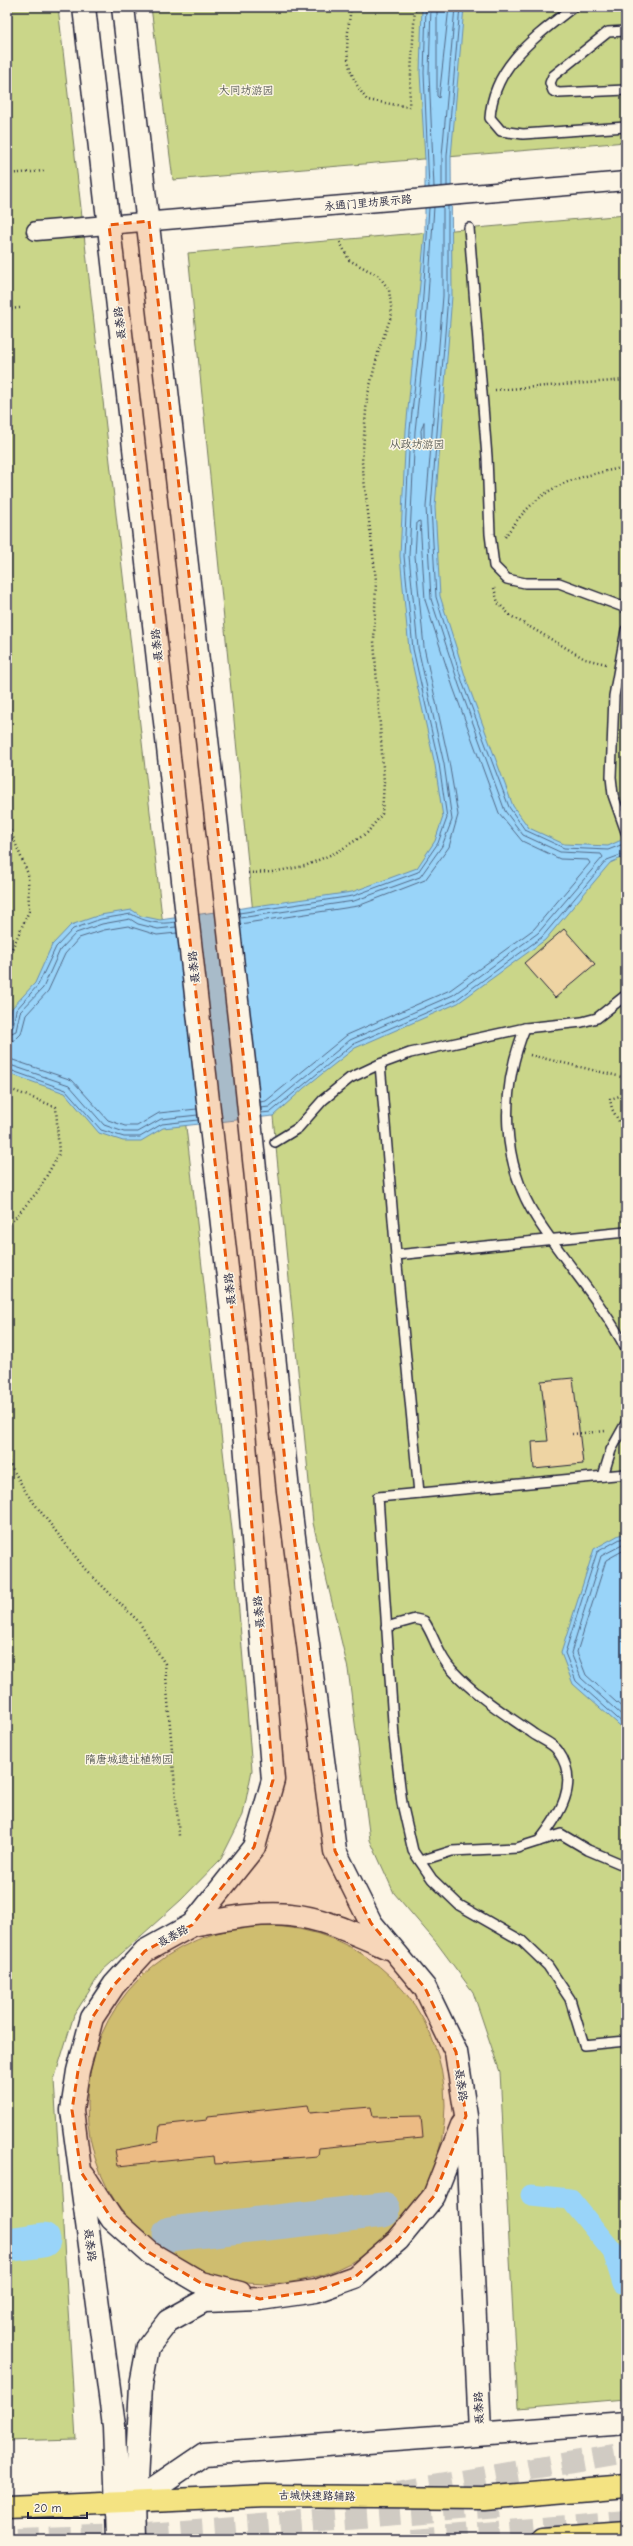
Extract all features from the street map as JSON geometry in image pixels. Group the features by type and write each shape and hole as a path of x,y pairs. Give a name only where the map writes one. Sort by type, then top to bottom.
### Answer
{"main road":[{"name":"聂泰路","path":"84,7 239,1375 273,1780 254,1847 192,1925 146,1951 114,1985 92,2018 78,2071 72,2110 114,2426 126,2502"},
{"name":"聂泰路","path":"123,7 149,221 244,1062 286,1464 335,1851 371,1923 425,1988 456,2052 466,2116 480,2433"},
{"path":"192,1925 231,1917 290,1915 345,1929 393,1950"},
{"path":"118,2539 126,2502 141,2385 148,2347 168,2320 204,2301 260,2299 316,2291 355,2277 393,2244 434,2196 466,2116"},
{"path":"81,2172 112,2220 150,2252 201,2283 260,2299"},
{"path":"126,2502 204,2454 626,2422"},
{"name":"古城快速路辅路","path":"7,2507 267,2496 484,2498 626,2486"},
{"path":"126,2502 136,2539"},
{"path":"542,2539 626,2533"}],"street":[{"name":"永通门里坊展示路","path":"36,231 626,181"}],"lane":[{"path":"573,7 528,43 512,60 491,101 490,118 501,131 523,134 626,127"},
{"path":"626,32 608,32 553,76 550,83 553,91 559,93 626,90"},
{"path":"469,228 482,391 492,556 494,566 507,579 525,583 559,583 626,608"},
{"path":"625,828 613,795 611,777 614,696 626,630"},
{"path":"275,1142 298,1128 323,1100 350,1078 380,1064 410,1053 525,1028 582,1022 597,1018 626,995"},
{"path":"525,1028 516,1052 508,1089 508,1131 515,1173 536,1218 602,1307 626,1349"},
{"path":"380,1064 396,1255 419,1493"},
{"path":"396,1255 626,1232"},
{"path":"603,1476 611,1450 624,1426"},
{"path":"626,1474 378,1497 394,1737 402,1803 413,1851 432,1879 458,1905 522,1941 548,1966 570,1999 584,2046 626,2041"},
{"path":"386,1627 415,1619 424,1621 437,1650 452,1670 486,1701 558,1750 567,1771 567,1796 559,1815 539,1841"},
{"path":"420,1861 452,1852 517,1848 561,1834 588,1850 626,1866"}],"path":[{"path":"351,7 347,39 350,74 367,100 409,107 414,7"},
{"path":"7,174 44,171"},
{"path":"248,872 272,872 305,866 339,851 367,833 382,814 384,782 374,641 376,580 362,462 367,398 379,349 392,314 389,290 379,276 349,260 339,240"},
{"path":"7,309 20,308"},
{"path":"482,391 626,380"},
{"path":"492,556 519,516 550,488 588,475 626,467"},
{"path":"498,570 494,586 498,603 511,616 584,659 619,666"},
{"path":"7,823 28,874 29,911 7,960"},
{"path":"516,1052 626,1078"},
{"path":"7,1088 56,1107 59,1154 38,1191 7,1231"},
{"path":"626,1094 610,1099 612,1109 626,1134"},
{"path":"572,1434 624,1426"},
{"path":"7,1430 8,1461 27,1494 85,1569 139,1622 165,1664 179,1836"}],"highlighted area":[{"path":"149,221 244,1062 288,1491 335,1851 371,1923 425,1988 456,2052 466,2116 434,2196 398,2240 355,2277 316,2291 260,2299 201,2283 150,2253 112,2219 81,2172 72,2110 78,2071 92,2018 114,1985 145,1951 192,1925 254,1847 273,1780 240,1383 109,225"}],"green space":[{"name":"隋唐城遗址植物园","path":"7,7 58,7 233,1538 252,1770 243,1815 221,1859 181,1900 102,1971 74,2015 54,2080 76,2439 7,2441"},
{"name":"大同坊游园","path":"151,7 626,7 626,142 173,180"},
{"name":"从政坊游园","path":"626,215 626,2399 518,2408 500,2072 473,1992 436,1942 394,1893 370,1840 348,1669 313,1523 188,253"},
{"path":"266,1926 301,1930 334,1940 365,1956 393,1978 415,2006 431,2037 441,2070 445,2105 441,2140 431,2173 415,2204 393,2232 365,2254 334,2270 301,2280 266,2284 231,2280 198,2270 167,2254 139,2232 117,2204 101,2173 91,2140 87,2105 91,2070 101,2037 117,2006 139,1978 167,1956 198,1940 231,1930"}],"water":[{"path":"422,7 464,7 451,157 452,296 435,507 440,596 467,682 513,806 529,828 564,844 608,846 626,838 626,856 610,863 545,940 458,1003 355,1048 304,1088 273,1116 163,1128 141,1141 123,1141 99,1133 65,1093 7,1073 7,1038 12,1008 35,983 52,945 71,925 100,915 132,910 141,916 160,920 352,892 417,868 435,841 443,817 435,765 409,649 400,556 406,430 425,232 425,159 420,73"},
{"path":"626,1534 626,1731 573,1684 561,1653 594,1549 619,1535"}],"building":[{"path":"564,929 595,964 555,998 524,963"},
{"path":"573,1378 583,1464 534,1469 532,1442 548,1441 541,1381"},
{"path":"308,2105 310,2112 371,2107 373,2117 421,2116 423,2138 319,2148 318,2156 215,2164 214,2156 118,2166 115,2150 158,2142 160,2125 207,2120 208,2116"}],"waterway":[{"path":"531,2195 570,2199 613,2252 623,2284 626,2284"},
{"path":"170,2234 383,2210"},
{"path":"7,2245 43,2240"}],"tunnel":[{"path":"398,2492 626,2453"},
{"path":"16,2539 147,2534 499,2506"},
{"path":"412,2539 626,2521"}]}
